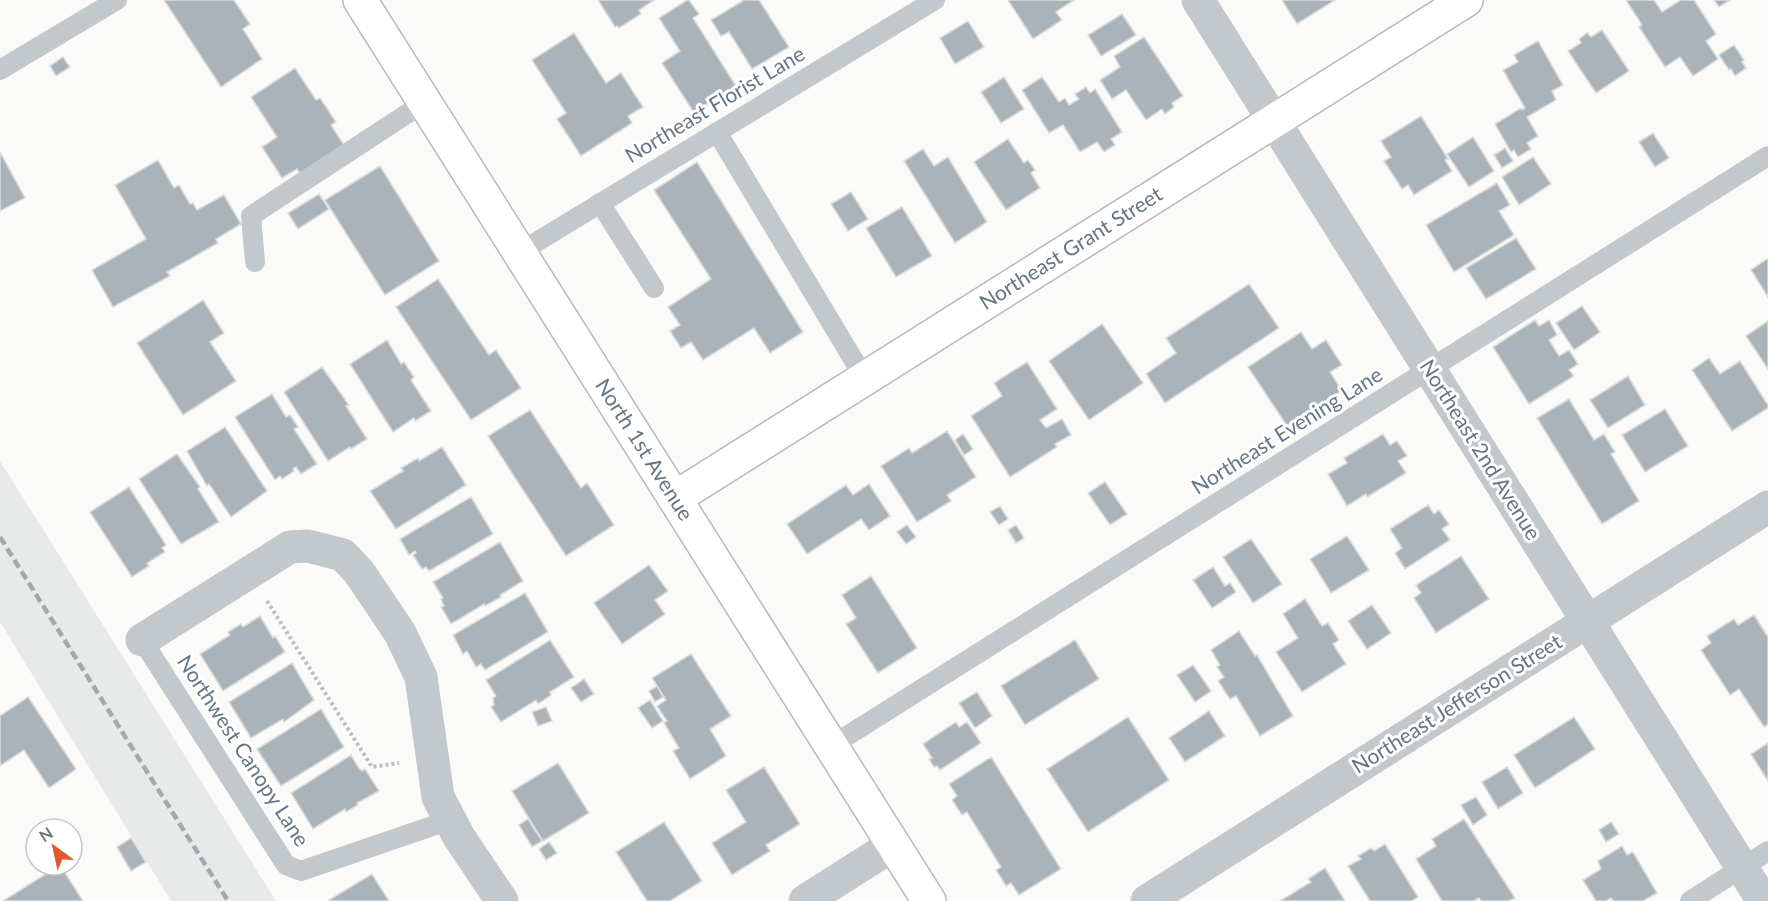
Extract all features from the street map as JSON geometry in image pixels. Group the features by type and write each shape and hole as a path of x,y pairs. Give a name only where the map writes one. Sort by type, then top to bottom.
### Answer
{"main road":[{"name":"North 1st Avenue","path":"360,0 929,901"},
{"name":"Northeast Grant Street","path":"675,498 1466,0"}],"street":[{"name":"Northeast 2nd Avenue","path":"1198,0 1588,622 1755,860 1763,901"},
{"name":"Northeast Jefferson Street","path":"1147,901 1768,507"},
{"path":"142,640 290,547 308,546 343,555 359,572 400,633 421,677 438,797 450,820 502,901"},
{"path":"806,901 893,845"}],"lane":[{"path":"0,70 117,0"},
{"name":"Northeast Florist Lane","path":"520,252 935,0"},
{"path":"255,262 251,216 425,102"},
{"path":"717,132 865,379"},
{"name":"Northeast Evening Lane","path":"831,746 1768,156"},
{"path":"600,203 654,288"},
{"name":"Northwest Canopy Lane","path":"142,640 286,865 301,871 450,820"},
{"path":"1690,901 1755,860"}],"path":[{"path":"266,600 372,766 403,762"}],"shaded area":[{"path":"0,461 276,901 171,901 0,622"}],"building":[{"path":"164,0 234,0 250,24 243,29 262,59 221,87"},
{"path":"598,0 654,0 639,10 641,14 619,28 615,27"},
{"path":"687,0 699,14 693,18 736,86 725,93 728,99 720,104 717,98 694,113 662,63 680,51 659,18"},
{"path":"744,0 759,0 789,47 752,69 729,32 721,36 711,20"},
{"path":"1008,0 1074,0 1056,12 1062,20 1033,39"},
{"path":"1282,0 1335,0 1297,24"},
{"path":"1626,0 1654,0 1662,12 1681,0 1694,0 1716,34 1706,41 1718,59 1693,76 1680,57 1665,67 1639,27 1642,25"},
{"path":"1714,0 1730,0 1719,7"},
{"path":"1122,14 1136,35 1101,56 1088,35"},
{"path":"968,21 984,47 955,64 940,38"},
{"path":"1602,30 1629,71 1596,93 1568,51 1581,43 1579,39 1587,33 1591,37"},
{"path":"574,33 606,83 621,73 643,107 628,116 632,123 581,156 557,119 566,113 532,60"},
{"path":"1144,37 1183,96 1172,103 1174,107 1165,114 1162,109 1146,120 1126,90 1112,99 1100,80 1120,67 1114,56"},
{"path":"1538,41 1563,85 1552,91 1556,100 1527,117 1538,136 1527,143 1531,149 1518,157 1514,150 1511,152 1495,124 1521,108 1522,110 1525,108 1503,70 1518,62 1514,55"},
{"path":"1734,45 1744,60 1742,62 1746,68 1735,76 1719,55"},
{"path":"63,57 70,67 56,76 50,66"},
{"path":"295,68 316,100 320,98 336,122 331,125 344,145 300,174 297,169 282,178 262,147 277,137 251,97"},
{"path":"1004,77 1024,109 1001,123 981,92"},
{"path":"1042,77 1059,102 1065,98 1069,105 1079,99 1075,94 1086,87 1090,93 1095,89 1122,132 1111,139 1115,145 1104,152 1097,142 1080,152 1063,125 1049,133 1022,90"},
{"path":"1421,116 1448,159 1445,160 1452,171 1414,195 1408,185 1402,189 1384,161 1391,157 1381,141"},
{"path":"1653,133 1669,158 1655,167 1639,142"},
{"path":"1473,137 1494,171 1469,187 1447,154"},
{"path":"1008,139 1024,163 1028,160 1035,170 1031,173 1040,188 1006,210 974,162"},
{"path":"1505,148 1513,161 1502,168 1494,155"},
{"path":"923,149 934,166 948,157 987,222 955,243 904,161"},
{"path":"0,152 25,198 0,211"},
{"path":"1533,157 1551,184 1519,205 1502,177"},
{"path":"158,160 174,188 179,185 190,204 193,203 197,210 224,195 241,224 216,239 218,243 167,272 170,276 113,307 92,270 146,239 115,185"},
{"path":"697,162 803,332 770,353 754,328 703,360 691,342 681,348 670,331 680,325 668,307 711,279 654,190"},
{"path":"380,166 439,261 385,295 325,200"},
{"path":"1497,183 1510,205 1499,211 1514,235 1454,272 1426,225"},
{"path":"851,192 868,219 848,231 831,204"},
{"path":"319,194 329,209 298,229 288,213"},
{"path":"902,207 932,256 896,277 866,228"},
{"path":"1516,238 1536,269 1486,299 1466,268"},
{"path":"1768,260 1768,297 1751,270"},
{"path":"438,279 489,355 496,350 521,388 471,420 396,307"},
{"path":"1249,284 1279,328 1165,403 1146,374 1176,353 1166,338"},
{"path":"203,300 224,333 210,342 236,381 183,415 137,343"},
{"path":"1582,306 1600,332 1574,350 1556,323"},
{"path":"1535,320 1539,326 1549,320 1557,335 1549,340 1559,356 1569,350 1578,364 1569,370 1574,376 1529,404 1493,347"},
{"path":"1768,321 1768,369 1746,336"},
{"path":"1102,324 1143,383 1089,420 1049,361"},
{"path":"1301,332 1312,349 1326,340 1342,365 1330,372 1342,391 1287,426 1248,367"},
{"path":"387,340 401,364 404,362 414,377 411,380 431,411 415,421 414,418 393,432 350,364"},
{"path":"1709,358 1720,374 1740,361 1768,408 1732,431 1692,370"},
{"path":"1027,362 1057,409 1040,420 1046,428 1062,419 1071,435 1055,444 1057,447 1010,477 971,416 1002,396 994,383"},
{"path":"322,367 349,405 346,406 367,439 328,461 284,392"},
{"path":"1628,376 1645,405 1608,428 1590,400"},
{"path":"272,394 286,417 290,415 298,427 294,429 317,464 301,474 296,467 282,479 280,476 275,480 235,417"},
{"path":"1569,399 1594,440 1604,434 1615,452 1611,454 1639,501 1602,524 1537,418"},
{"path":"1665,409 1688,446 1645,472 1622,435"},
{"path":"530,410 581,488 587,483 614,525 566,556 488,436"},
{"path":"225,427 267,491 231,517 209,484 207,486 187,451"},
{"path":"947,431 976,477 947,495 951,501 917,522 881,466 909,448 912,453"},
{"path":"963,434 973,449 964,455 955,440"},
{"path":"1383,434 1390,445 1397,441 1407,456 1398,461 1406,473 1367,497 1366,494 1347,506 1328,474 1347,463 1344,458"},
{"path":"442,447 466,485 396,529 370,491 403,471 401,468 418,458 419,461"},
{"path":"177,454 200,487 198,489 219,522 181,544 139,479"},
{"path":"1105,482 1127,514 1110,525 1088,493"},
{"path":"869,484 890,516 869,530 861,519 807,554 787,524 846,485 853,495"},
{"path":"129,487 166,545 162,548 165,552 147,563 149,566 132,577 90,512"},
{"path":"471,497 493,534 429,571 426,567 422,569 413,555 415,551 409,555 400,539"},
{"path":"1428,505 1434,514 1439,510 1449,524 1442,529 1450,540 1405,569 1395,553 1402,548 1390,529"},
{"path":"1000,506 1008,519 999,525 990,512"},
{"path":"907,525 916,537 906,544 897,532"},
{"path":"1016,525 1024,538 1016,543 1008,530"},
{"path":"1347,536 1369,570 1331,593 1310,559"},
{"path":"1251,539 1282,584 1253,603 1223,557"},
{"path":"500,542 523,581 500,595 501,597 485,606 484,604 451,624 441,607 444,606 441,599 443,598 433,582"},
{"path":"1461,556 1489,599 1436,633 1414,598 1421,593 1416,585"},
{"path":"649,565 668,591 655,600 665,614 622,644 594,603"},
{"path":"1213,567 1225,586 1230,583 1236,592 1212,608 1193,580"},
{"path":"871,576 917,648 878,673 846,624 856,618 842,595"},
{"path":"525,593 548,632 485,670 481,664 476,667 467,651 463,654 453,635"},
{"path":"1305,599 1322,626 1328,623 1339,640 1333,644 1346,664 1302,692 1276,652 1298,638 1283,614"},
{"path":"1372,605 1391,633 1367,649 1348,621"},
{"path":"1754,615 1768,637 1768,724 1764,727 1739,689 1730,695 1701,650 1711,643 1707,636 1734,619 1738,625"},
{"path":"260,616 273,638 275,636 285,652 223,691 200,654 230,635 228,632 241,624 243,627"},
{"path":"1239,631 1255,656 1257,655 1293,716 1260,736 1236,696 1230,699 1218,681 1224,677 1217,667 1220,665 1211,650"},
{"path":"550,640 574,677 550,692 551,695 538,704 536,700 501,722 491,707 494,705 493,698 496,696 486,680"},
{"path":"1075,640 1099,679 1025,725 1001,686"},
{"path":"691,654 731,716 710,729 726,756 690,779 673,751 679,748 664,723 667,721 657,706 666,700 652,678"},
{"path":"292,663 314,700 284,722 283,719 251,738 229,702"},
{"path":"1193,665 1211,691 1195,702 1177,675"},
{"path":"584,679 594,694 581,702 571,688"},
{"path":"657,686 663,697 655,702 649,691"},
{"path":"977,692 992,716 975,728 959,703"},
{"path":"28,697 76,769 49,788 24,750 0,766 0,716"},
{"path":"650,700 663,721 652,728 638,708"},
{"path":"546,707 552,721 538,726 532,712"},
{"path":"321,709 344,747 281,786 257,749"},
{"path":"1209,711 1225,736 1185,762 1169,738"},
{"path":"1128,717 1169,780 1088,832 1047,769"},
{"path":"1574,717 1595,749 1535,788 1514,755"},
{"path":"956,722 959,727 967,722 981,743 940,770 937,766 934,767 929,759 932,758 923,744"},
{"path":"1768,743 1768,781 1751,754"},
{"path":"351,755 362,771 365,769 379,791 313,829 291,793"},
{"path":"991,757 1061,869 1019,895 1011,883 1006,886 996,870 1001,867 967,812 962,815 952,800 957,796 949,784"},
{"path":"558,763 589,813 543,841 512,791"},
{"path":"764,767 800,824 766,845 770,851 732,875 712,843 746,822 726,790"},
{"path":"1507,767 1523,793 1498,809 1482,782"},
{"path":"1476,797 1487,815 1473,825 1461,805"},
{"path":"528,819 542,841 532,847 519,825"},
{"path":"1464,819 1515,898 1509,901 1481,901 1479,898 1474,901 1442,901 1416,859 1436,846 1432,839"},
{"path":"664,822 702,881 670,901 647,901 616,852"},
{"path":"1611,822 1619,834 1606,842 1599,830"},
{"path":"131,838 146,862 131,871 117,847"},
{"path":"549,842 557,853 546,860 539,849"},
{"path":"1385,844 1418,897 1412,901 1370,901 1348,866 1361,859 1358,856 1371,848 1374,851"},
{"path":"1622,846 1627,855 1633,852 1657,893 1643,901 1613,901 1611,898 1606,901 1596,901 1583,880 1601,869 1598,861"},
{"path":"1325,868 1345,901 1280,901 1311,882 1308,879"},
{"path":"372,874 389,901 329,900"},
{"path":"41,877 68,877 83,901 3,901"}],"railway":[{"path":"0,537 228,901"}]}
